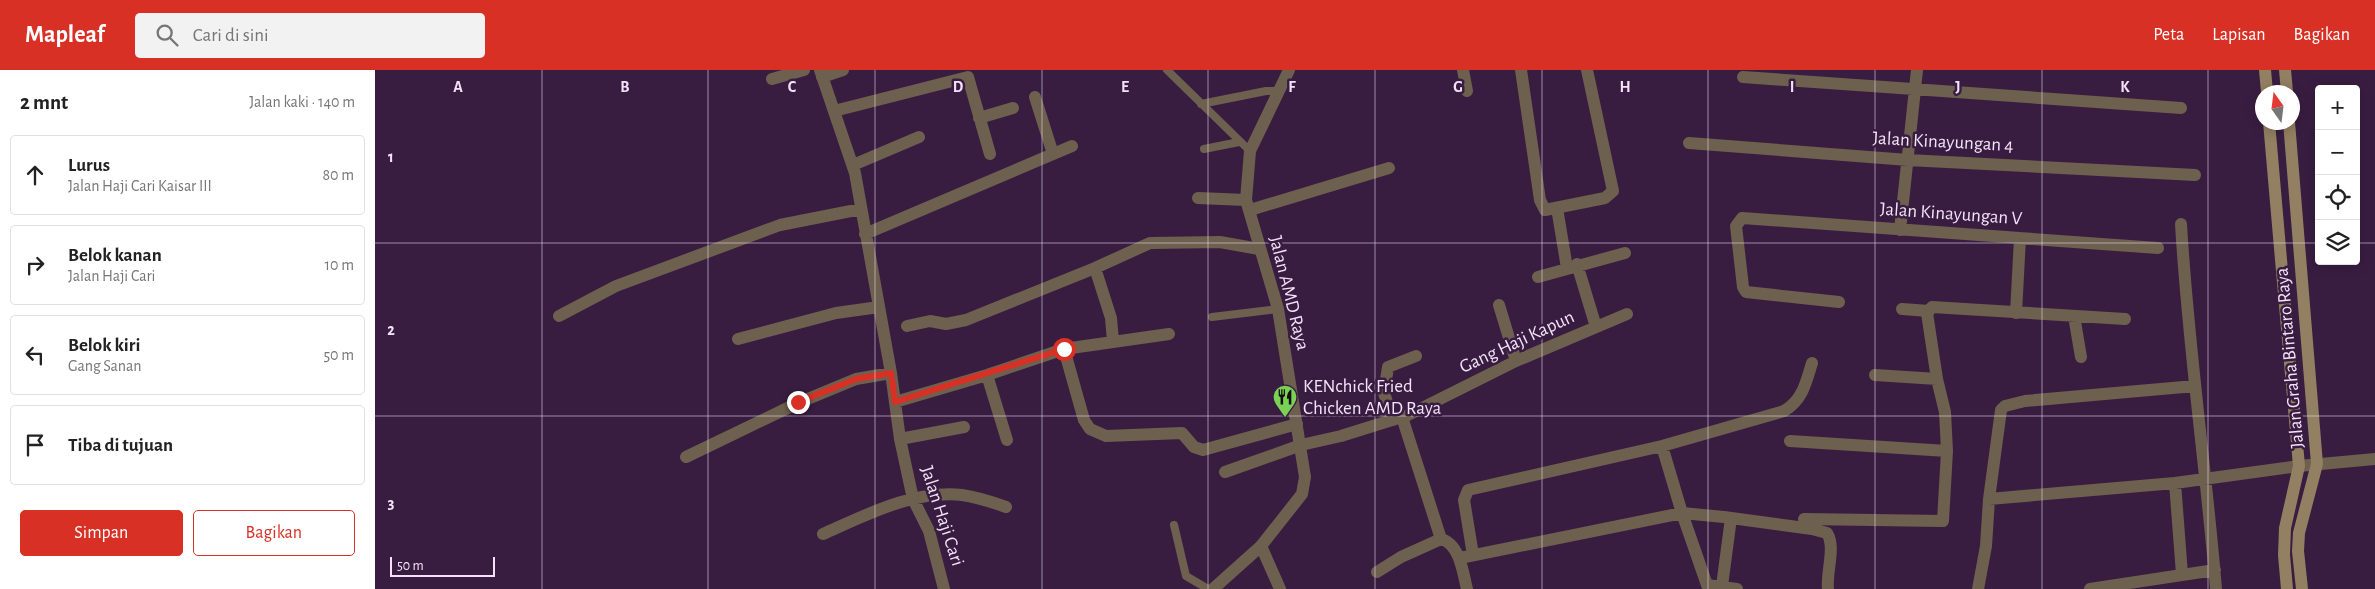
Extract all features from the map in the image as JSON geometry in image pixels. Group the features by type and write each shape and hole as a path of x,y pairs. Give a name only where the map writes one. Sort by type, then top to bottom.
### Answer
{"main road":[{"path":"2265,70 2266,85"},
{"path":"2285,70 2286,85"},
{"name":"Jalan Graha Bintaro Raya","path":"2270,130 2299,466 2285,528 2284,555 2287,589"},
{"name":"Jalan Graha Bintaro Raya","path":"2290,130 2317,464 2299,533 2298,550 2302,589"},
{"path":"2281,257 2300,256"}],"street":[{"path":"772,79 804,70"},
{"path":"821,73 843,70"},
{"name":"Jalan AMD Raya","path":"1213,589 1261,546 1302,494 1305,477 1278,309 1259,249 1248,205 1245,146 1279,91 1289,70"},
{"path":"1463,70 1467,91"},
{"path":"1521,70 1540,200 1545,210 1605,198 1613,191 1587,70"},
{"path":"1900,230 1917,70"},
{"name":"Jalan Haji Cari","path":"821,73 853,165 891,373 900,439 913,499 929,531 944,589"},
{"path":"834,112 967,74 990,154"},
{"path":"1743,77 2181,108"},
{"path":"1035,97 1053,154"},
{"path":"979,118 1013,108"},
{"path":"853,165 919,137"},
{"name":"Jalan Kinayungan 4","path":"1689,143 1908,160 2195,175"},
{"path":"865,234 1071,146"},
{"path":"1198,198 1248,205 1389,168"},
{"path":"1557,208 1572,266 1596,326"},
{"path":"559,316 616,286 780,225 861,209"},
{"name":"Jalan Kinayungan V","path":"1839,302 1746,292 1743,287 1736,226 1742,218 2158,248"},
{"path":"2181,224 2185,308 2206,479 2216,589"},
{"path":"2016,313 2020,238"},
{"path":"907,326 930,320 946,324 961,321 1095,268 1150,243 1220,242 1259,249"},
{"path":"1538,277 1572,266 1625,253"},
{"path":"1095,268 1111,318 1113,341"},
{"path":"1499,305 1516,361"},
{"path":"737,339 836,313 879,307"},
{"path":"1902,309 1929,311 1932,307 2125,319"},
{"path":"1804,519 1943,521 1947,451 1945,412 1937,379 1929,311"},
{"name":"Gang Haji Kapun","path":"1225,472 1301,444 1341,436 1398,419 1516,361 1627,314"},
{"path":"2074,316 2081,357"},
{"path":"895,402 987,375 1064,349 1169,334"},
{"path":"1064,349 1084,420 1090,429 1106,436 1182,433 1194,448 1203,450 1297,424"},
{"path":"1416,356 1388,367 1384,393 1398,419 1441,539 1445,540 1460,558 1467,589"},
{"path":"1473,555 1464,500 1468,490 1662,446 1784,411 1793,406 1803,391 1812,363"},
{"path":"685,457 798,402 856,379 891,373"},
{"path":"987,375 1007,440"},
{"path":"1875,375 1937,379"},
{"path":"1978,589 1986,546 1989,499 2001,410 2005,406 2025,401 2195,386"},
{"path":"900,439 964,427"},
{"path":"1790,442 1947,451"},
{"path":"1662,446 1681,513 1707,584 1737,589"},
{"path":"1989,499 2175,483 2299,466 2375,459"},
{"path":"2175,483 2182,574"},
{"path":"823,534 882,508 913,499 961,495 1006,507"},
{"path":"1460,558 1681,513 1812,529 1827,533 1830,538 1831,548 1828,589"},
{"path":"1722,586 1731,518"},
{"path":"1377,572 1401,557 1441,539"},
{"path":"1261,546 1280,589"},
{"path":"2090,589 2215,570"}],"lane":[{"path":"1167,70 1245,146"},
{"path":"1201,104 1266,91 1279,91"},
{"path":"1204,149 1245,146"},
{"path":"1212,317 1278,309"},
{"path":"1174,525 1186,576 1209,589"}],"place":[{"name":"KENchick Fried Chicken AMD Raya","path":"1285,418"}],"route":[{"path":"798,402 856,379 891,373 895,402 987,375 1064,349"}]}
